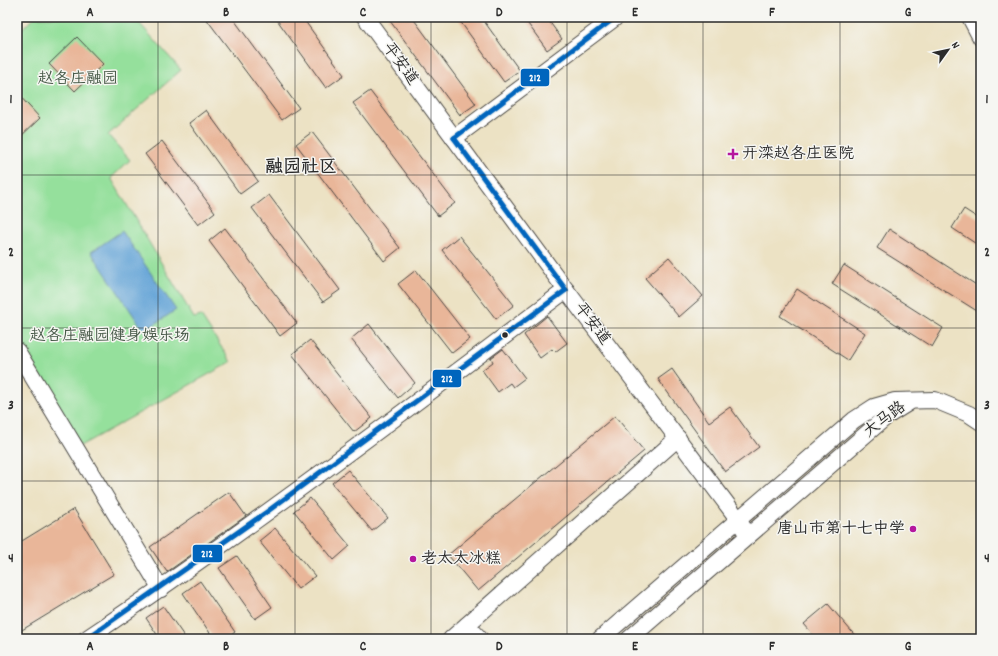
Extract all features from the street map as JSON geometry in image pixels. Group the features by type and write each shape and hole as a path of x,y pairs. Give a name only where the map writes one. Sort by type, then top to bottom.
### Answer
{"street":[{"name":"平安道","path":"365,17 566,290 738,519 748,536"},
{"path":"454,138 616,17"},
{"path":"970,17 981,38"},
{"path":"86,639 161,589 276,506 566,290"},
{"path":"17,351 161,589"},
{"path":"912,400 935,400 969,414 981,422"},
{"name":"大马路","path":"600,639 854,420 874,407 895,401 912,400"},
{"name":"大马路","path":"629,639 887,416 912,400"},
{"path":"451,639 678,438"},
{"path":"467,625 480,639"}],"green space":[{"path":"35,17 134,17 181,70 108,135 130,160 111,178 194,318 201,316 231,362 80,446 17,336 17,33"}],"water":[{"path":"122,231 176,310 144,331 91,252"}],"building":[{"path":"205,17 232,17 299,108 282,120"},
{"path":"275,17 302,17 344,75 326,88"},
{"path":"387,17 412,17 476,104 460,115"},
{"path":"457,17 481,17 520,71 504,82"},
{"path":"523,17 546,17 562,39 547,50"},
{"path":"77,37 103,64 75,91 49,64"},
{"path":"370,91 455,203 438,216 353,103"},
{"path":"17,93 40,118 17,140"},
{"path":"206,110 258,181 240,194 189,123"},
{"path":"312,132 400,248 384,261 296,144"},
{"path":"162,141 215,212 198,225 145,154"},
{"path":"269,195 340,290 323,302 252,208"},
{"path":"964,209 981,220 981,247 952,228"},
{"path":"225,228 297,323 280,336 209,241"},
{"path":"889,229 981,288 981,304 977,311 877,248"},
{"path":"459,236 514,305 496,319 442,250"},
{"path":"669,257 703,296 679,317 645,278"},
{"path":"844,265 943,328 932,347 832,284"},
{"path":"416,270 470,339 452,353 398,284"},
{"path":"797,289 865,333 848,360 780,316"},
{"path":"547,316 567,343 555,352 552,349 540,358 524,335"},
{"path":"369,324 415,383 398,398 351,339"},
{"path":"310,340 372,418 354,432 292,354"},
{"path":"503,349 525,378 513,387 510,383 498,392 482,370 493,362 491,358"},
{"path":"672,369 709,422 730,407 759,447 725,472 658,379"},
{"path":"615,416 644,451 478,591 448,555"},
{"path":"348,470 388,518 372,531 332,483"},
{"path":"229,492 246,516 167,572 150,547"},
{"path":"310,498 350,546 334,560 294,511"},
{"path":"74,509 114,574 17,633 17,544"},
{"path":"275,528 315,576 298,589 259,541"},
{"path":"237,556 272,607 255,619 219,568"},
{"path":"200,581 235,632 226,639 214,639 183,593"},
{"path":"828,604 858,639 817,639 804,624"},
{"path":"163,606 186,639 160,639 146,618"}],"transit line":[{"name":"212","path":"454,138 616,17"},
{"name":"212","path":"454,138 566,290"},
{"name":"212","path":"86,639 268,511 566,290"}],"place":[{"name":"开滦赵各庄医院","path":"733,154"},
{"name":"唐山市第十七中学","path":"913,529"},
{"name":"老太太冰糕","path":"413,559"}],"district":[{"name":"融园社区","path":"301,168"}],"park label":[{"name":"赵各庄融园","path":"78,79"},
{"name":"赵各庄融园健身娱乐场","path":"110,336"}]}
